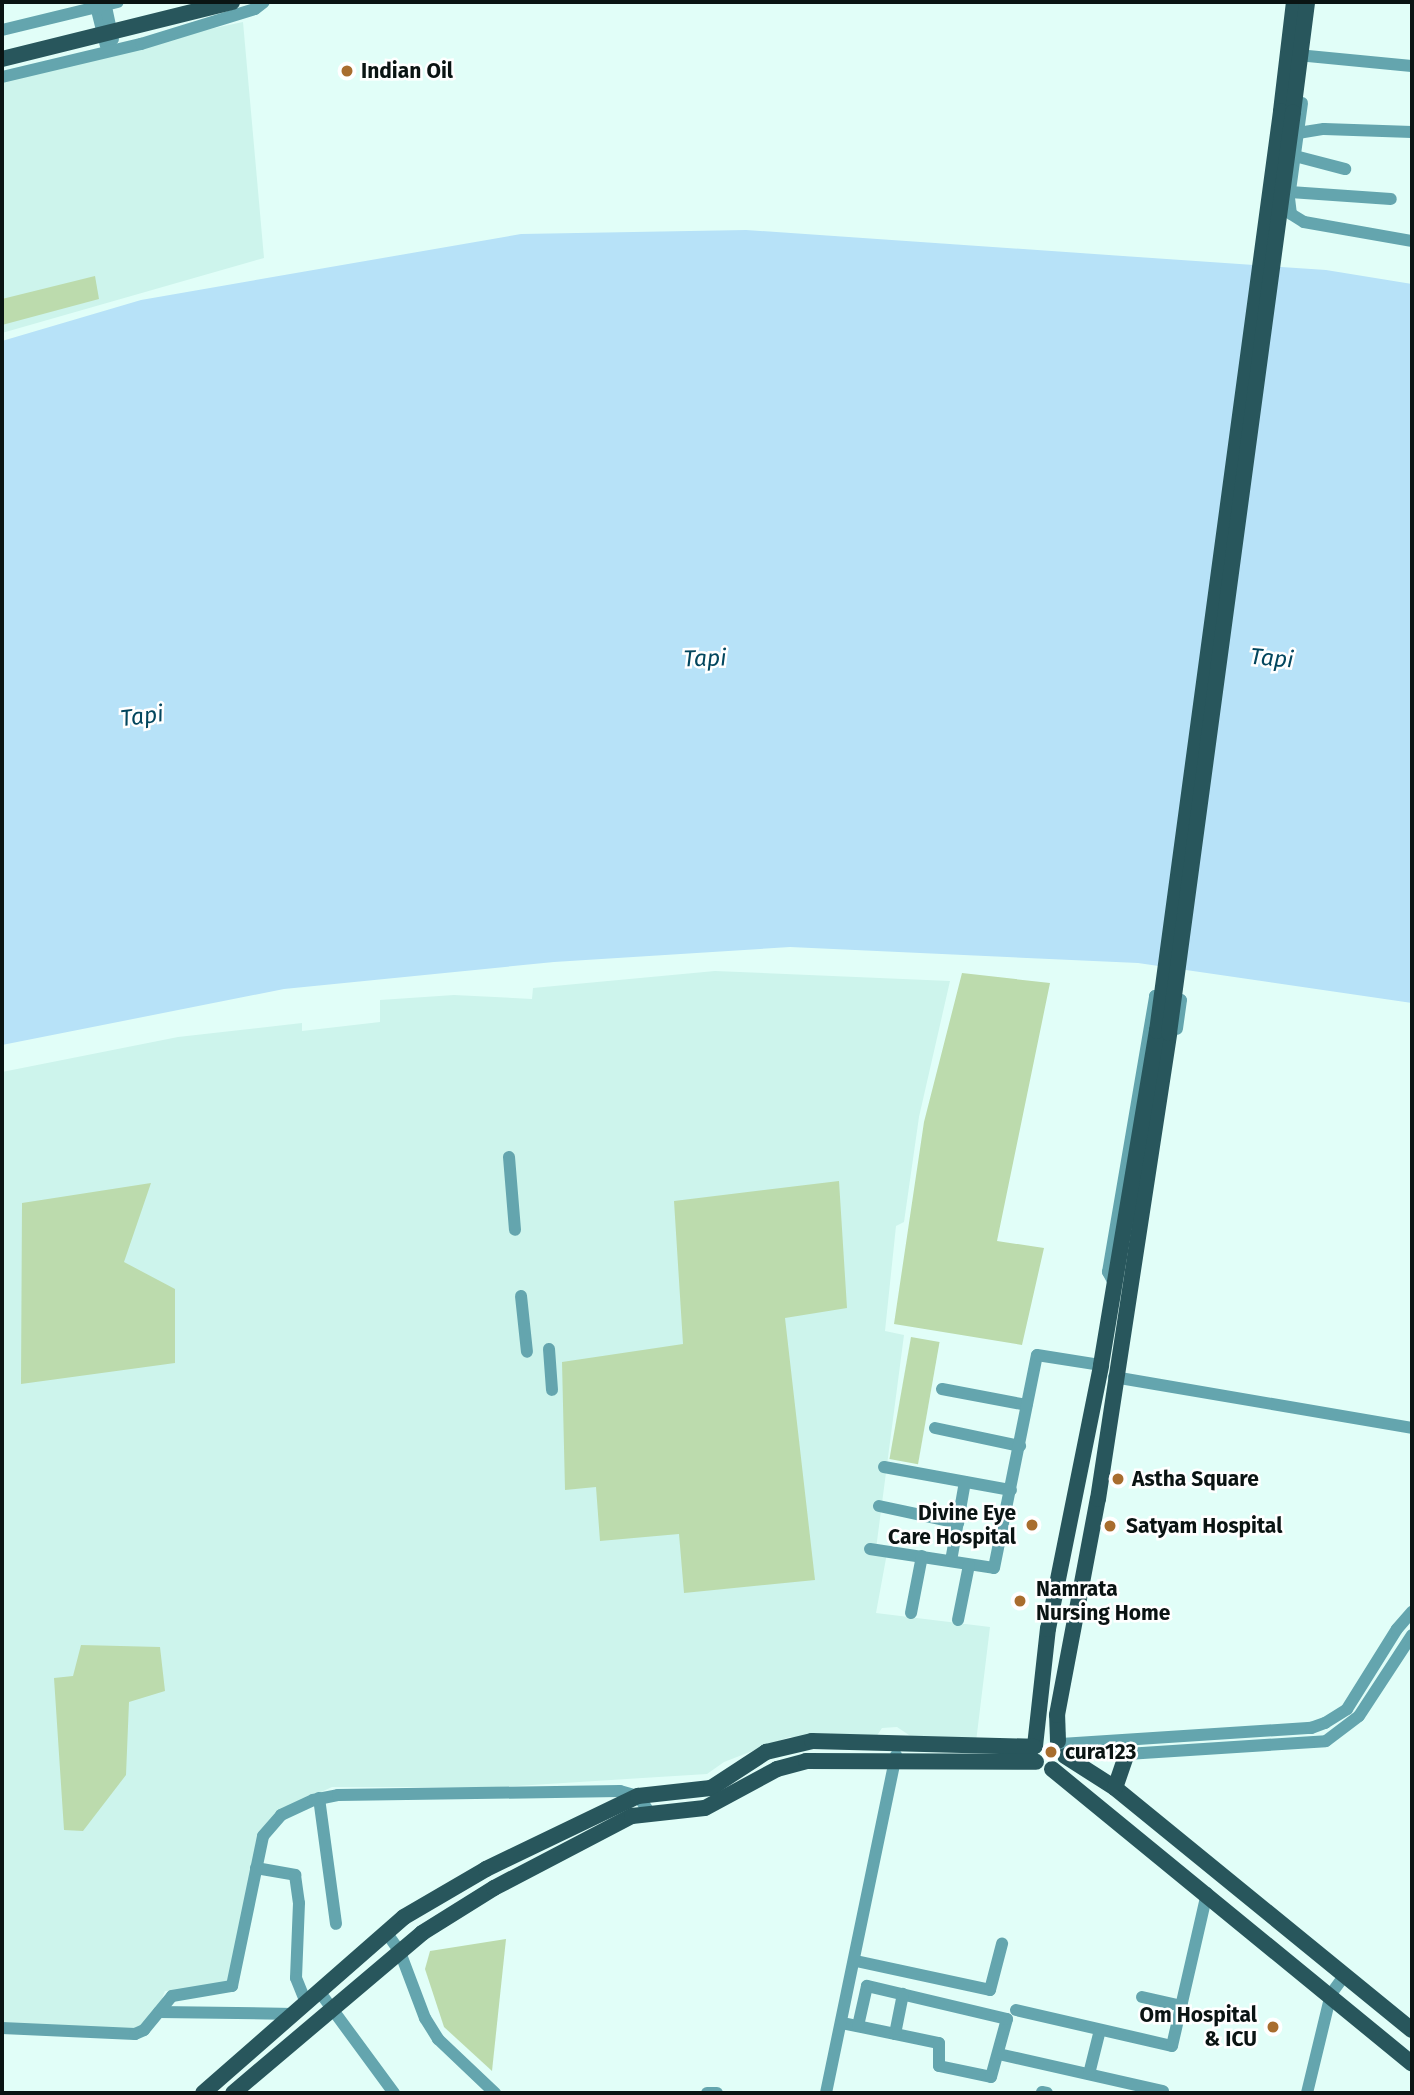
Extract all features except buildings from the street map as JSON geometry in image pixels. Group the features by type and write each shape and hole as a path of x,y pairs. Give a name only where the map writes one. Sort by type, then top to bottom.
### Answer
{"main road":[{"path":"2,51 201,2"},
{"path":"2,59 232,2"},
{"path":"1287,112 1294,2"},
{"path":"1035,1752 1048,1629 1105,1372 1163,1032 1287,112 1307,2"},
{"path":"1052,1769 1062,1748 1057,1715 1098,1499 1105,1372"},
{"path":"1035,1752 1043,1739 1062,1748 1115,1788 1412,2030"},
{"path":"203,2093 404,1917 486,1869 638,1796 711,1788 783,1746 812,1741 894,1742 1035,1752 1052,1769 1331,1994 1359,2024 1412,2064"},
{"path":"233,2093 400,1952 494,1888 632,1816 705,1808 777,1769 806,1760 897,1762 1035,1752"},
{"path":"1115,1788 1127,1754"}],"street":[{"path":"2,71 109,45 263,2"},
{"path":"2,77 141,44 255,9 263,2"},
{"path":"1315,2 1290,192 1291,214 1304,222 1412,241"},
{"path":"2,30 104,3 109,45"},
{"path":"1308,56 1412,66"},
{"path":"1298,133 1324,129 1412,132"},
{"path":"1295,156 1345,169"},
{"path":"1290,192 1391,200"},
{"path":"1153,998 1180,999 1137,1277 1121,1287 1108,1272 1153,998"},
{"path":"509,1157 515,1230"},
{"path":"521,1296 527,1352"},
{"path":"549,1349 552,1390"},
{"path":"870,1549 992,1570 996,1565 1039,1354 1105,1372 1412,1428"},
{"path":"942,1389 1027,1405"},
{"path":"934,1428 1020,1446"},
{"path":"884,1467 1011,1490"},
{"path":"951,1561 965,1482"},
{"path":"879,1506 958,1523"},
{"path":"911,1613 922,1556"},
{"path":"958,1620 969,1565"},
{"path":"1062,1748 1311,1728 1336,1718 1412,1612"},
{"path":"1062,1748 1127,1754 1313,1743 1337,1736 1359,1716 1412,1635"},
{"path":"1183,1737 1184,1751"},
{"path":"826,2093 897,1762 894,1742"},
{"path":"2,2028 135,2034 144,2030 176,1994 232,1986 263,1836 271,1823 319,1798 620,1791 638,1796 650,1814"},
{"path":"319,1798 336,1924"},
{"path":"159,2012 300,2008 296,1978 299,1903 295,1875 256,1868"},
{"path":"1016,2010 1172,2046 1207,1893"},
{"path":"386,1932 400,1952 425,2018 438,2039 495,2093"},
{"path":"856,1961 990,1990 1002,1944"},
{"path":"1307,2093 1331,1994 1345,1975"},
{"path":"842,2023 939,2043 939,2066 994,2075 1006,2018 866,1986 858,2026"},
{"path":"319,1991 394,2093"},
{"path":"895,2034 903,1994"},
{"path":"1142,1997 1182,2007"},
{"path":"1089,2074 1100,2030"},
{"path":"1003,2055 1163,2091"},
{"path":"707,2093 717,2093"}],"shaded area":[{"path":"243,22 264,258 2,333 2,73"},
{"path":"715,971 950,981 919,1117 904,1222 896,1226 885,1331 904,1335 876,1549 887,1553 876,1613 990,1627 976,1742 915,1739 897,1727 882,1728 876,1737 789,1737 724,1762 707,1774 498,1787 332,1787 295,1804 259,1834 230,1987 165,1991 154,2018 135,2030 2,2025 2,1072 178,1037 302,1023 302,1031 380,1022 380,1000 454,995 532,999 533,988"}],"green space":[{"path":"95,276 99,299 2,325 2,299"},
{"path":"962,973 1050,983 997,1241 1044,1248 1022,1345 894,1324 924,1122"},
{"path":"839,1181 847,1308 785,1318 815,1580 684,1593 679,1534 600,1541 596,1487 565,1490 562,1362 683,1344 674,1201"},
{"path":"151,1183 124,1262 175,1289 175,1363 21,1384 22,1203"},
{"path":"911,1337 940,1342 918,1464 889,1459"},
{"path":"81,1645 160,1647 165,1691 129,1702 126,1775 83,1831 64,1830 54,1678 73,1676"},
{"path":"506,1939 492,2071 444,2027 425,1969 430,1951"}],"water":[{"name":"Tapi","path":"746,230 1326,270 1412,284 1412,1003 1138,963 790,947 554,962 284,989 2,1045 2,341 141,300 521,234"}],"place":[{"name":"Indian Oil","path":"347,71"},
{"name":"Astha Square","path":"1118,1479"},
{"name":"Divine Eye Care Hospital","path":"1032,1525"},
{"name":"Satyam Hospital","path":"1110,1526"},
{"name":"Namrata Nursing Home","path":"1020,1601"},
{"name":"cura123","path":"1051,1752"},
{"name":"Om Hospital & ICU","path":"1273,2027"}]}
